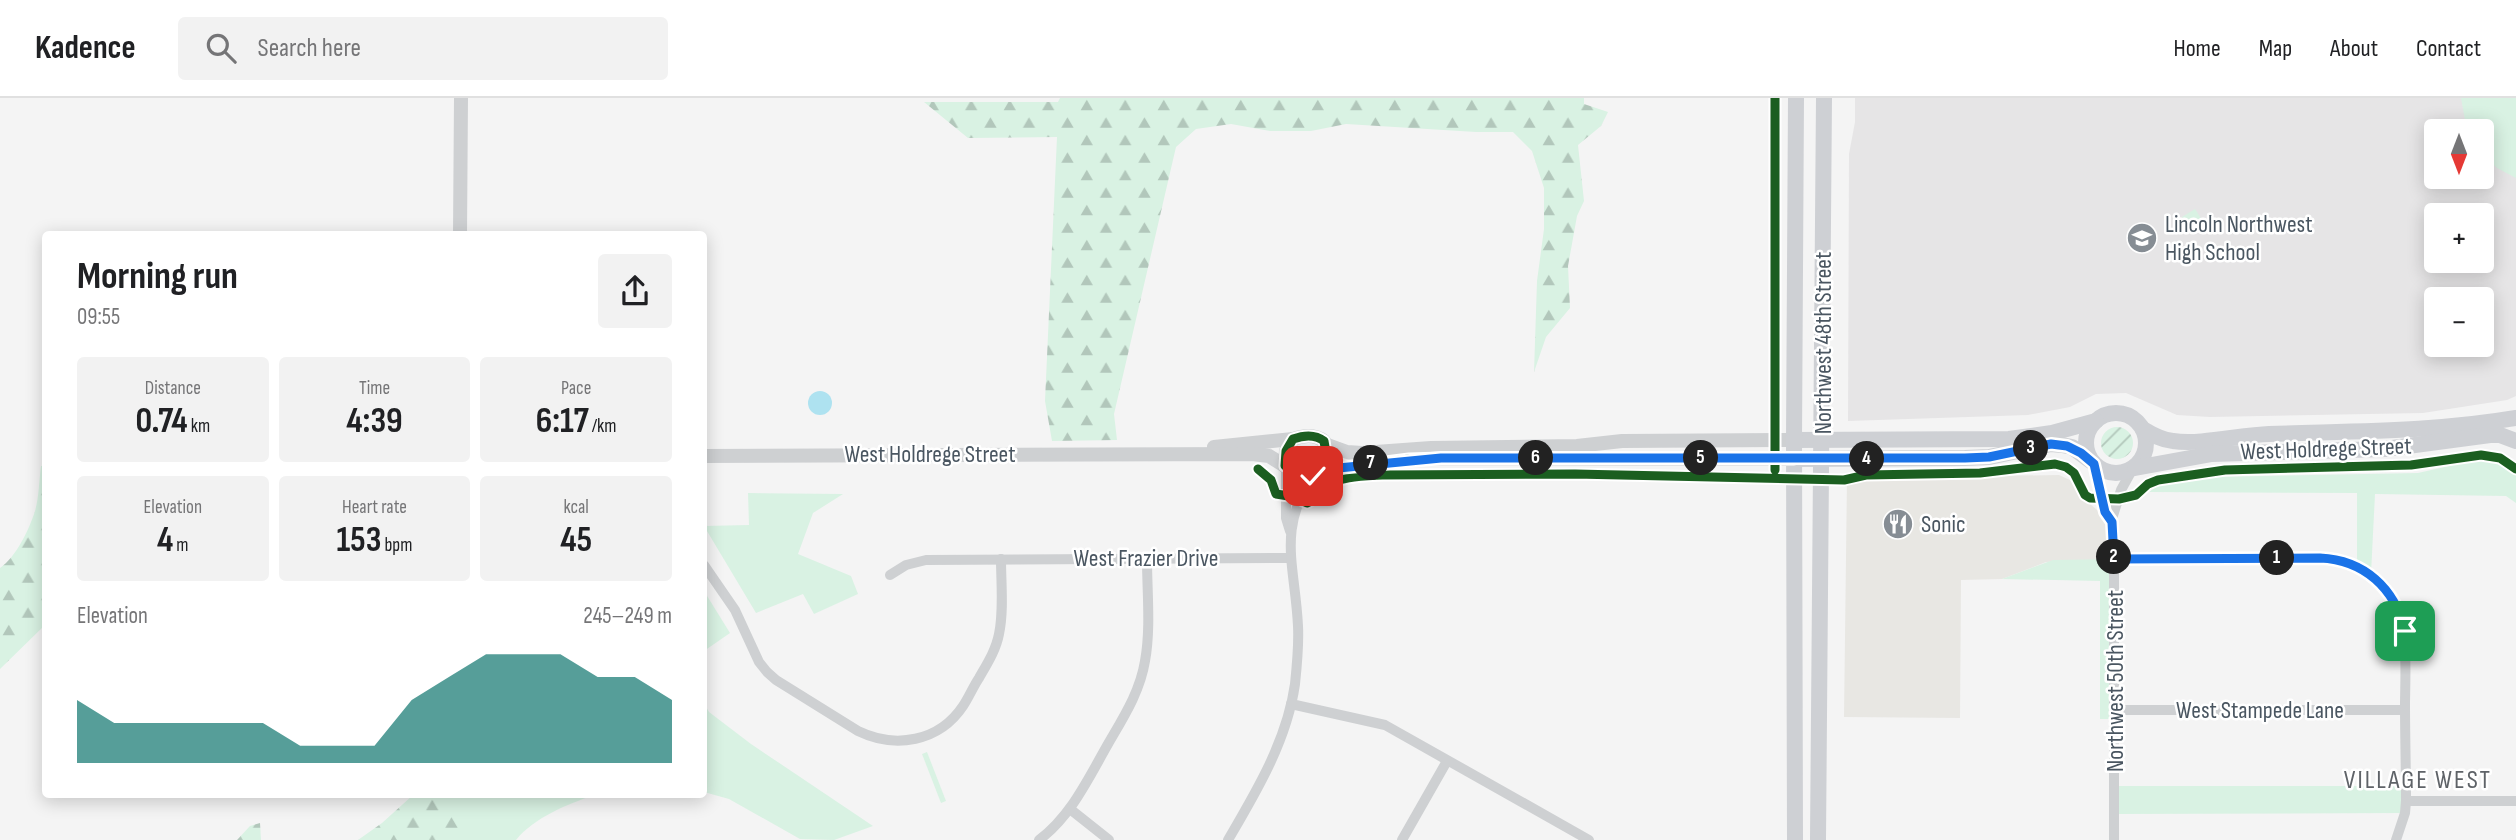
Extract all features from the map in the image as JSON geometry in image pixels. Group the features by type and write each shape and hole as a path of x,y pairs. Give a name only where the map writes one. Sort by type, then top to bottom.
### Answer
{"main road":[{"name":"Northwest 48th Street","path":"1795,840 1796,98"},
{"name":"Northwest 48th Street","path":"1818,840 1824,98"},
{"path":"1794,440 2009,439 2052,433 2120,413 2137,421 2146,437 2145,454 2133,469 2112,473 2103,471 2072,447 2051,444 1989,457 1794,459"},
{"name":"West Holdrege Street","path":"2143,429 2166,440 2186,442 2267,434 2413,431 2470,426 2516,418"},
{"path":"2093,463 2086,444 2087,435 2096,421"},
{"name":"West Holdrege Street","path":"2133,469 2212,454 2385,449 2490,435 2500,435 2516,441"}],"street":[{"path":"460,231 461,98"},
{"path":"1291,534 1286,517 1285,467 1286,450 1293,439 1315,436 1325,444 1347,452 1362,453 1421,448 1577,446 1622,441 1794,440"},
{"name":"West Holdrege Street","path":"1157,453 1293,439"},
{"path":"1228,840 1264,776 1291,704 1299,638 1290,558 1291,534 1297,503 1325,458 1325,444"},
{"name":"West Holdrege Street","path":"707,456 1157,453 1262,455 1285,467"},
{"path":"1285,467 1300,473 1441,458 1794,459"},
{"name":"Northwest 50th Street","path":"2093,463 2105,512 2112,522"},
{"name":"Northwest 50th Street","path":"2114,840 2112,522 2121,490 2133,469"},
{"name":"West Frazier Drive","path":"890,575 906,565 926,559 1290,558"},
{"path":"707,569 735,610 760,662 776,680 870,737 898,741 925,736 951,720 963,706 988,662 1000,630 1001,559"},
{"path":"1039,840 1070,809 1131,704 1140,683 1146,649 1147,559"},
{"path":"2114,559 2330,559 2357,566 2384,586 2394,602 2405,631 2406,801 2396,840"},
{"path":"1291,704 1385,726 1581,838"},
{"name":"West Stampede Lane","path":"2115,710 2405,710"},
{"path":"1402,840 1447,761"},
{"path":"2406,801 2516,801"},
{"path":"1070,809 1109,840"}],"shaded area":[{"name":"Lincoln Northwest High School","path":"1855,98 2516,98 2516,396 2507,400 2423,413 2210,417 2177,415 2126,393 2096,394 2070,407 2028,415 1848,421 1849,154 1855,122"},
{"path":"2059,475 2070,480 2082,497 2111,522 2114,559 2046,562 2002,579 1961,580 1960,718 1844,717 1847,478"}],"green space":[{"path":"1060,98 1584,98 1584,104 1608,112 1601,126 1578,145 1584,201 1577,216 1568,266 1570,308 1546,337 1534,372 1537,281 1544,229 1544,188 1532,151 1513,132 1346,124 1311,131 1270,131 1231,124 1196,129 1176,147 1114,414 1117,440 1052,441 1045,401 1057,137 968,138 924,102 1058,102"},
{"path":"2461,98 2516,98 2516,178 2494,165 2494,119 2465,119"},
{"path":"2195,209 2203,221 2190,230 2182,217"},
{"path":"2117,427 2128,432 2133,443 2128,454 2117,459 2106,454 2101,443 2106,432"},
{"path":"2480,459 2492,459 2516,473 2516,503 2506,496 2375,494 2371,574 2357,567 2357,493 2149,492 2160,484 2208,477 2418,473"},
{"path":"42,466 42,628 0,669 0,568 17,550 36,506"},
{"path":"748,493 843,494 813,513 798,554 851,576 858,594 814,614 803,594 756,613 707,531 707,526 749,525"},
{"path":"2114,559 2115,719 2100,719 2100,581 2002,579 2053,560"},
{"path":"707,596 730,633 707,649"},
{"path":"707,708 751,744 873,826 834,840 800,839 729,799 707,793"},
{"path":"927,752 946,801 941,803 922,754"},
{"path":"2115,786 2406,786 2405,813 2114,814"},
{"path":"410,798 570,798 508,840 358,840"},
{"path":"461,798 587,798 542,818 516,840 461,840"},
{"path":"260,823 261,840 237,840 250,826"}],"water":[{"path":"820,391 828,395 832,403 828,411 820,415 812,411 808,403 812,395"}],"cycle path":[{"path":"1775,98 1775,470"},
{"path":"1319,470 1326,453 1324,441 1309,436 1293,439 1286,451 1285,466 1300,473 1409,459 1441,458 1794,459"},
{"path":"1258,469 1271,480 1276,494 1295,497 1307,503 1337,481 1382,475 1575,474 1844,480 1866,475 1980,473 2055,464 2074,473 2085,495 2090,498 2119,499 2136,495 2148,484 2158,480 2225,470 2411,465 2481,455 2500,458 2516,469"}],"place":[{"name":"Lincoln Northwest High School","path":"2142,238"},
{"name":"Sonic","path":"1898,524"}],"district":[{"name":"VILLAGE WEST","path":"2418,780"}],"route":[{"path":"1313,476 1318,470 1409,459 1965,458 1989,457 2051,444 2062,445 2072,447 2094,464 2105,512 2112,522 2114,559 2339,560 2371,574 2384,586 2394,602 2405,631"}]}
